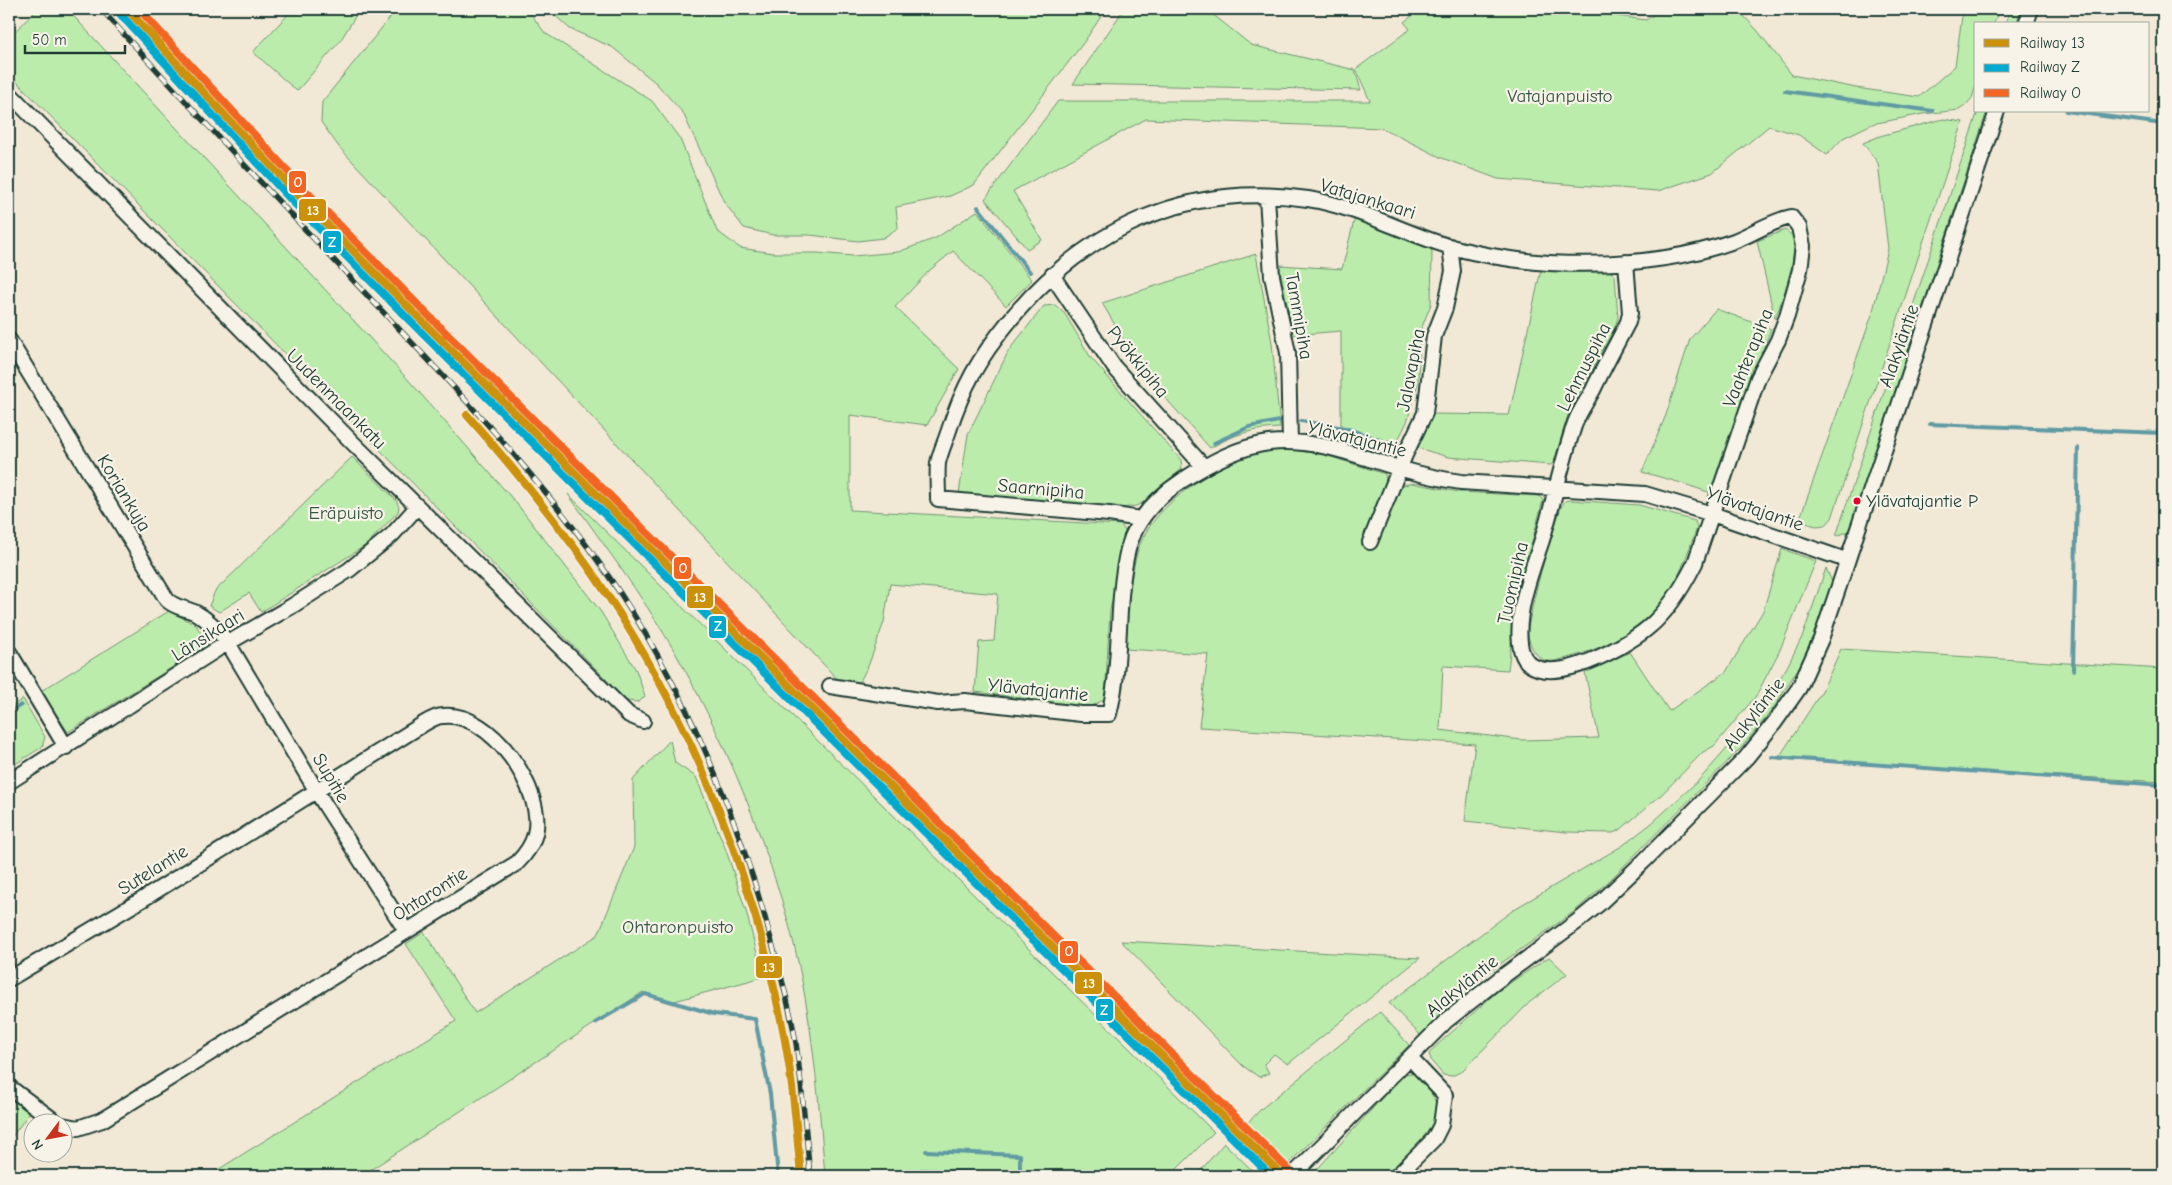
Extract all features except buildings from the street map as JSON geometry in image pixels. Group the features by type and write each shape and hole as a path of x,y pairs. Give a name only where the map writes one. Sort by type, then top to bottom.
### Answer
{"street":[{"path":"2027,22 2031,9"},
{"name":"Uudenmaankatu","path":"9,94 417,507 629,716 643,721"},
{"name":"Alakyläntie","path":"1292,1176 1446,1021 1468,1002 1600,903 1746,758 1788,706 1808,671 1839,586 1846,560 1997,112"},
{"name":"Vatajankaari","path":"938,499 938,463 963,389 977,362 1002,329 1026,300 1052,275 1091,244 1121,227 1173,208 1234,197 1311,200 1340,206 1450,246 1533,262 1626,262 1709,248 1734,241 1791,217"},
{"name":"Tammipiha","path":"1267,197 1272,276 1288,353 1290,442"},
{"name":"Vaahterapiha","path":"1712,514 1758,378 1778,340 1800,270 1804,246 1798,227 1791,217"},
{"name":"Jalavapiha","path":"1370,542 1399,468 1425,413 1434,336 1445,308 1452,271 1450,246"},
{"name":"Lehmuspiha","path":"1558,487 1576,422 1628,322 1630,312 1626,262"},
{"name":"Pyökkipiha","path":"1052,275 1114,367 1204,467"},
{"name":"Koriankuja","path":"9,340 167,600 172,604 198,614 212,624 228,643"},
{"name":"Ylävatajantie","path":"830,686 938,703 965,701 1081,714 1109,714 1114,693 1123,579 1128,550 1140,519 1175,486 1204,467 1250,447 1270,443 1290,442 1312,445 1431,477 1461,482 1645,494 1712,514 1846,560"},
{"name":"Tuomipiha","path":"1558,487 1531,573 1519,632 1521,649 1527,662 1534,668 1546,671 1583,663 1611,652 1649,627 1670,605 1688,577 1712,514"},
{"name":"Saarnipiha","path":"938,499 1109,514 1140,519"},
{"name":"Länsikaari","path":"9,782 228,643 349,570 392,535 417,507"},
{"name":"Supitie","path":"228,643 316,791 406,932"},
{"path":"9,652 66,747"},
{"name":"Ohtarontie","path":"72,1127 78,1128 102,1120 517,863 526,854 536,833 535,803 530,789 506,751 495,737 479,725 462,718 442,716 425,722 316,791"},
{"name":"Sutelantie","path":"9,979 316,791"},
{"path":"1397,1176 1434,1139 1441,1125 1445,1095 1410,1058"},
{"path":"9,1087 43,1112"}],"green space":[{"path":"38,9 67,9 412,384 517,504 601,612 636,670 645,696 639,702 626,701 9,74 9,37"},
{"path":"293,9 360,9 340,41 297,91 253,52"},
{"path":"393,9 527,9 545,33 652,101 680,139 717,231 740,248 773,253 817,253 853,256 898,252 936,238 977,211 1032,280 1006,306 953,251 930,270 895,307 959,369 927,425 850,415 850,510 1121,525 1127,534 1110,610 1105,699 1090,707 975,692 979,642 994,641 998,594 890,584 884,622 869,664 859,683 840,682 339,147 321,122 322,102 389,19"},
{"path":"548,9 1106,9 1084,42 974,185 950,196 896,207 898,228 883,238 858,241 810,235 773,235 744,228 724,202 683,113 656,83 612,47 570,29"},
{"path":"1124,9 1206,9 1251,45 1355,70 1361,90 1073,84"},
{"name":"Vatajanpuisto","path":"1421,9 1567,9 1646,20 1662,9 1737,9 1757,30 1792,75 1856,88 1919,97 1955,66 1963,9 1999,9 1995,22 1974,22 1974,92 1972,98 1959,110 1923,114 1872,124 1843,138 1827,155 1799,135 1769,126 1712,173 1658,191 1498,179 1442,158 1382,128 1146,119 1013,191 1042,240 1027,249 985,199 1058,101 1370,101 1356,69 1410,29 1404,22"},
{"path":"2010,9 2021,9 2017,22 2007,22"},
{"path":"1978,112 1987,112 1852,522 1847,532 1836,536"},
{"path":"1943,119 1963,122 1832,518 1826,525 1816,526 1799,521 1872,315 1888,249 1878,163 1863,143 1880,136"},
{"path":"1355,217 1430,246 1432,252 1431,304 1420,332 1418,383 1407,422 1396,444 1391,448 1341,430 1341,331 1293,335 1279,265 1342,269"},
{"path":"1785,230 1794,237 1793,258 1786,289 1775,319 1757,241"},
{"path":"1256,254 1272,343 1280,428 1244,433 1210,448 1144,374 1102,303"},
{"path":"1541,270 1608,270 1615,275 1618,318 1568,415 1554,462 1551,465 1448,457 1418,448 1433,414 1509,415"},
{"path":"1055,305 1065,314 1091,358 1181,460 1182,469 1136,506 1121,508 959,494 968,434 1009,350 1044,306"},
{"path":"1716,309 1771,329 1735,421 1711,493 1642,472 1666,415 1690,339"},
{"path":"1288,449 1325,455 1385,474 1386,480 1365,537 1377,538 1400,486 1412,483 1459,492 1539,496 1543,500 1516,602 1508,670 1443,666 1440,730 1522,740 1599,738 1585,673 1630,652 1669,711 1726,672 1763,611 1782,549 1816,561 1779,652 1756,696 1714,746 1703,752 1661,795 1620,830 1613,833 1566,832 1465,821 1475,744 1199,727 1208,654 1125,649 1129,597 1135,559 1147,531 1159,515 1191,486 1229,463 1265,451"},
{"name":"Eräpuisto","path":"352,457 396,500 399,507 398,512 366,545 261,612 249,593 219,612 209,606 215,591"},
{"path":"568,494 1214,1132 1170,1176 825,1176 816,1078 802,981 787,918 752,813 723,745 672,647 635,588"},
{"path":"1565,501 1639,505 1695,521 1697,528 1673,586 1652,613 1618,638 1594,650 1548,661 1537,655 1532,648 1528,636 1528,627 1541,573 1561,507"},
{"path":"1826,568 1832,582 1818,628 1799,667 1773,709 1742,747 1608,882 1575,911 1479,979 1420,1035 1389,1003 1516,908 1622,846 1652,823 1699,780 1764,704 1787,667 1803,635"},
{"path":"169,611 196,625 208,645 68,732 41,691"},
{"path":"1841,649 2163,669 2163,782 1778,759 1822,691"},
{"path":"23,699 45,737 42,747 9,768 9,708"},
{"name":"Ohtaronpuisto","path":"670,740 675,763 696,777 726,850 746,911 763,977 671,1002 643,992 361,1176 208,1176 456,1021 406,944 424,932 475,1013 598,935 634,847 633,780"},
{"path":"1121,941 1420,958 1288,1064 1274,1054 1264,1064 1269,1073 1259,1077 1243,1066"},
{"path":"1549,957 1567,974 1530,1002 1462,1071 1452,1076 1443,1075 1432,1062 1429,1054 1435,1047 1498,991"},
{"path":"1380,1012 1409,1045 1285,1167 1243,1128 1261,1109"},
{"path":"1412,1073 1427,1085 1437,1106 1432,1124 1418,1144 1386,1176 1311,1176 1404,1074"},
{"path":"9,1097 28,1112 22,1112 22,1123 9,1141"},
{"path":"1224,1143 1258,1176 1196,1176"}],"waterway":[{"path":"1785,91 1933,111"},
{"path":"2073,112 2163,124"},
{"path":"978,207 1030,272"},
{"path":"2159,432 2163,375"},
{"path":"1214,443 1249,427 1279,421"},
{"path":"1301,421 1345,428 1388,443"},
{"path":"1930,424 2163,433"},
{"path":"2073,670 2078,448"},
{"path":"9,712 21,705"},
{"path":"1772,757 2163,785"},
{"path":"595,1023 645,994 714,1014 755,1019 770,1094 778,1176"},
{"path":"926,1151 1020,1155 1020,1176"},
{"path":"921,1170 1020,1175"}],"railway":[{"path":"101,9 499,437 592,552 646,635 670,678 712,767 747,859 762,907 784,987 796,1043 810,1176"}],"rail line":[{"name":"13","path":"127,9 299,196 420,319 1283,1176"},
{"name":"O","path":"139,9 305,190 426,313 1289,1170"},
{"name":"Z","path":"121,15 293,202 414,325 1271,1176"},
{"name":"13","path":"467,415 541,503 592,572 638,645 692,747 715,800 735,854 768,964 788,1059 801,1176"}],"place":[{"name":"Ylävatajantie P","path":"1857,501"}]}
